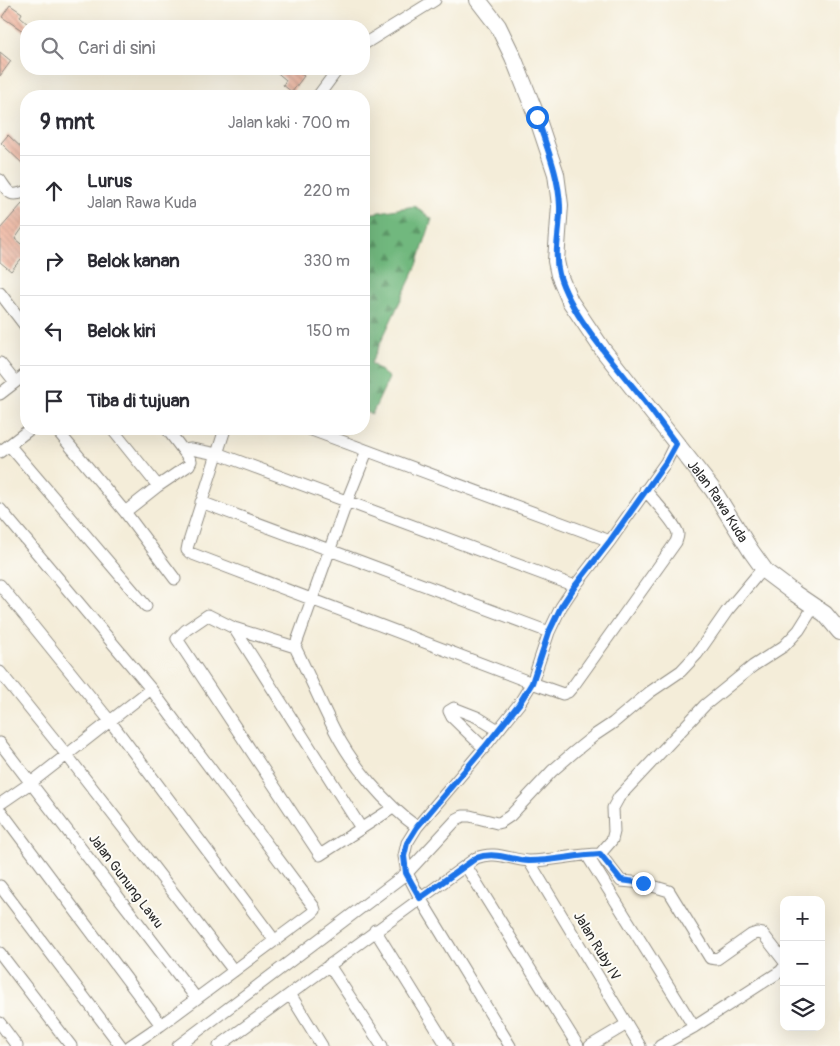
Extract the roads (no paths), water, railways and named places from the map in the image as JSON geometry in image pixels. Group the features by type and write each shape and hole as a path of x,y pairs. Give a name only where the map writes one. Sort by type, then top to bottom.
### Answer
{"street":[{"path":"370,40 435,0"},
{"name":"Jalan Rawa Kuda","path":"478,0 498,26 512,57 537,117 556,174 560,206 556,262 559,275 570,301 602,350 713,490 763,568 778,582 825,614 840,632"},
{"path":"322,90 334,75"},
{"path":"0,180 13,194 20,194"},
{"path":"0,293 20,318"},
{"path":"0,363 15,382"},
{"path":"0,394 20,378"},
{"path":"22,435 5,449 146,606"},
{"path":"61,435 125,512 175,579"},
{"path":"117,435 158,486"},
{"path":"125,512 189,465 191,461 172,435"},
{"path":"223,435 188,545 187,550 190,553 563,694 570,689 676,542 677,531 645,490"},
{"path":"325,435 610,541"},
{"path":"510,1046 406,873 405,850 417,827 519,704 532,683 549,632 561,607 666,462 676,444"},
{"path":"184,450 191,449 217,453 575,586"},
{"path":"367,451 347,501 295,648 339,739 393,808 417,827"},
{"path":"201,502 549,632"},
{"path":"0,509 150,689 315,910 130,1046"},
{"path":"178,1046 406,873 456,819 470,816 496,823 502,822 510,816 552,771 574,752 650,692 681,671 697,654 727,611 763,568"},
{"path":"0,585 110,721 275,941"},
{"path":"219,1046 375,930 476,858 484,854 502,855 529,861 600,854 612,840 614,832 613,808 619,797 705,705 753,666 784,646 799,630 814,606"},
{"path":"295,648 234,628 208,615 186,630 177,639 318,853 323,854 393,808"},
{"path":"234,628 361,828"},
{"path":"0,672 234,971"},
{"path":"0,804 32,782 150,689"},
{"path":"484,748 452,717 449,711 454,708 477,717 498,730"},
{"name":"Jalan Gunung Lawu","path":"0,743 32,782 196,998"},
{"path":"0,810 161,1025"},
{"path":"600,854 621,880 643,883 669,891 710,958 717,959 751,935 757,933 763,934 780,957"},
{"path":"587,855 694,1027"},
{"name":"Jalan Ruby IV","path":"529,861 640,1046"},
{"path":"466,866 578,1046"},
{"path":"0,886 121,1046"},
{"path":"375,930 447,1046"},
{"path":"1,955 71,1046"},
{"path":"328,965 382,1046"},
{"path":"660,1046 694,1027 780,972"},
{"path":"290,994 317,1044"},
{"path":"0,1023 16,1046"},
{"path":"590,1046 627,1024"}]}
